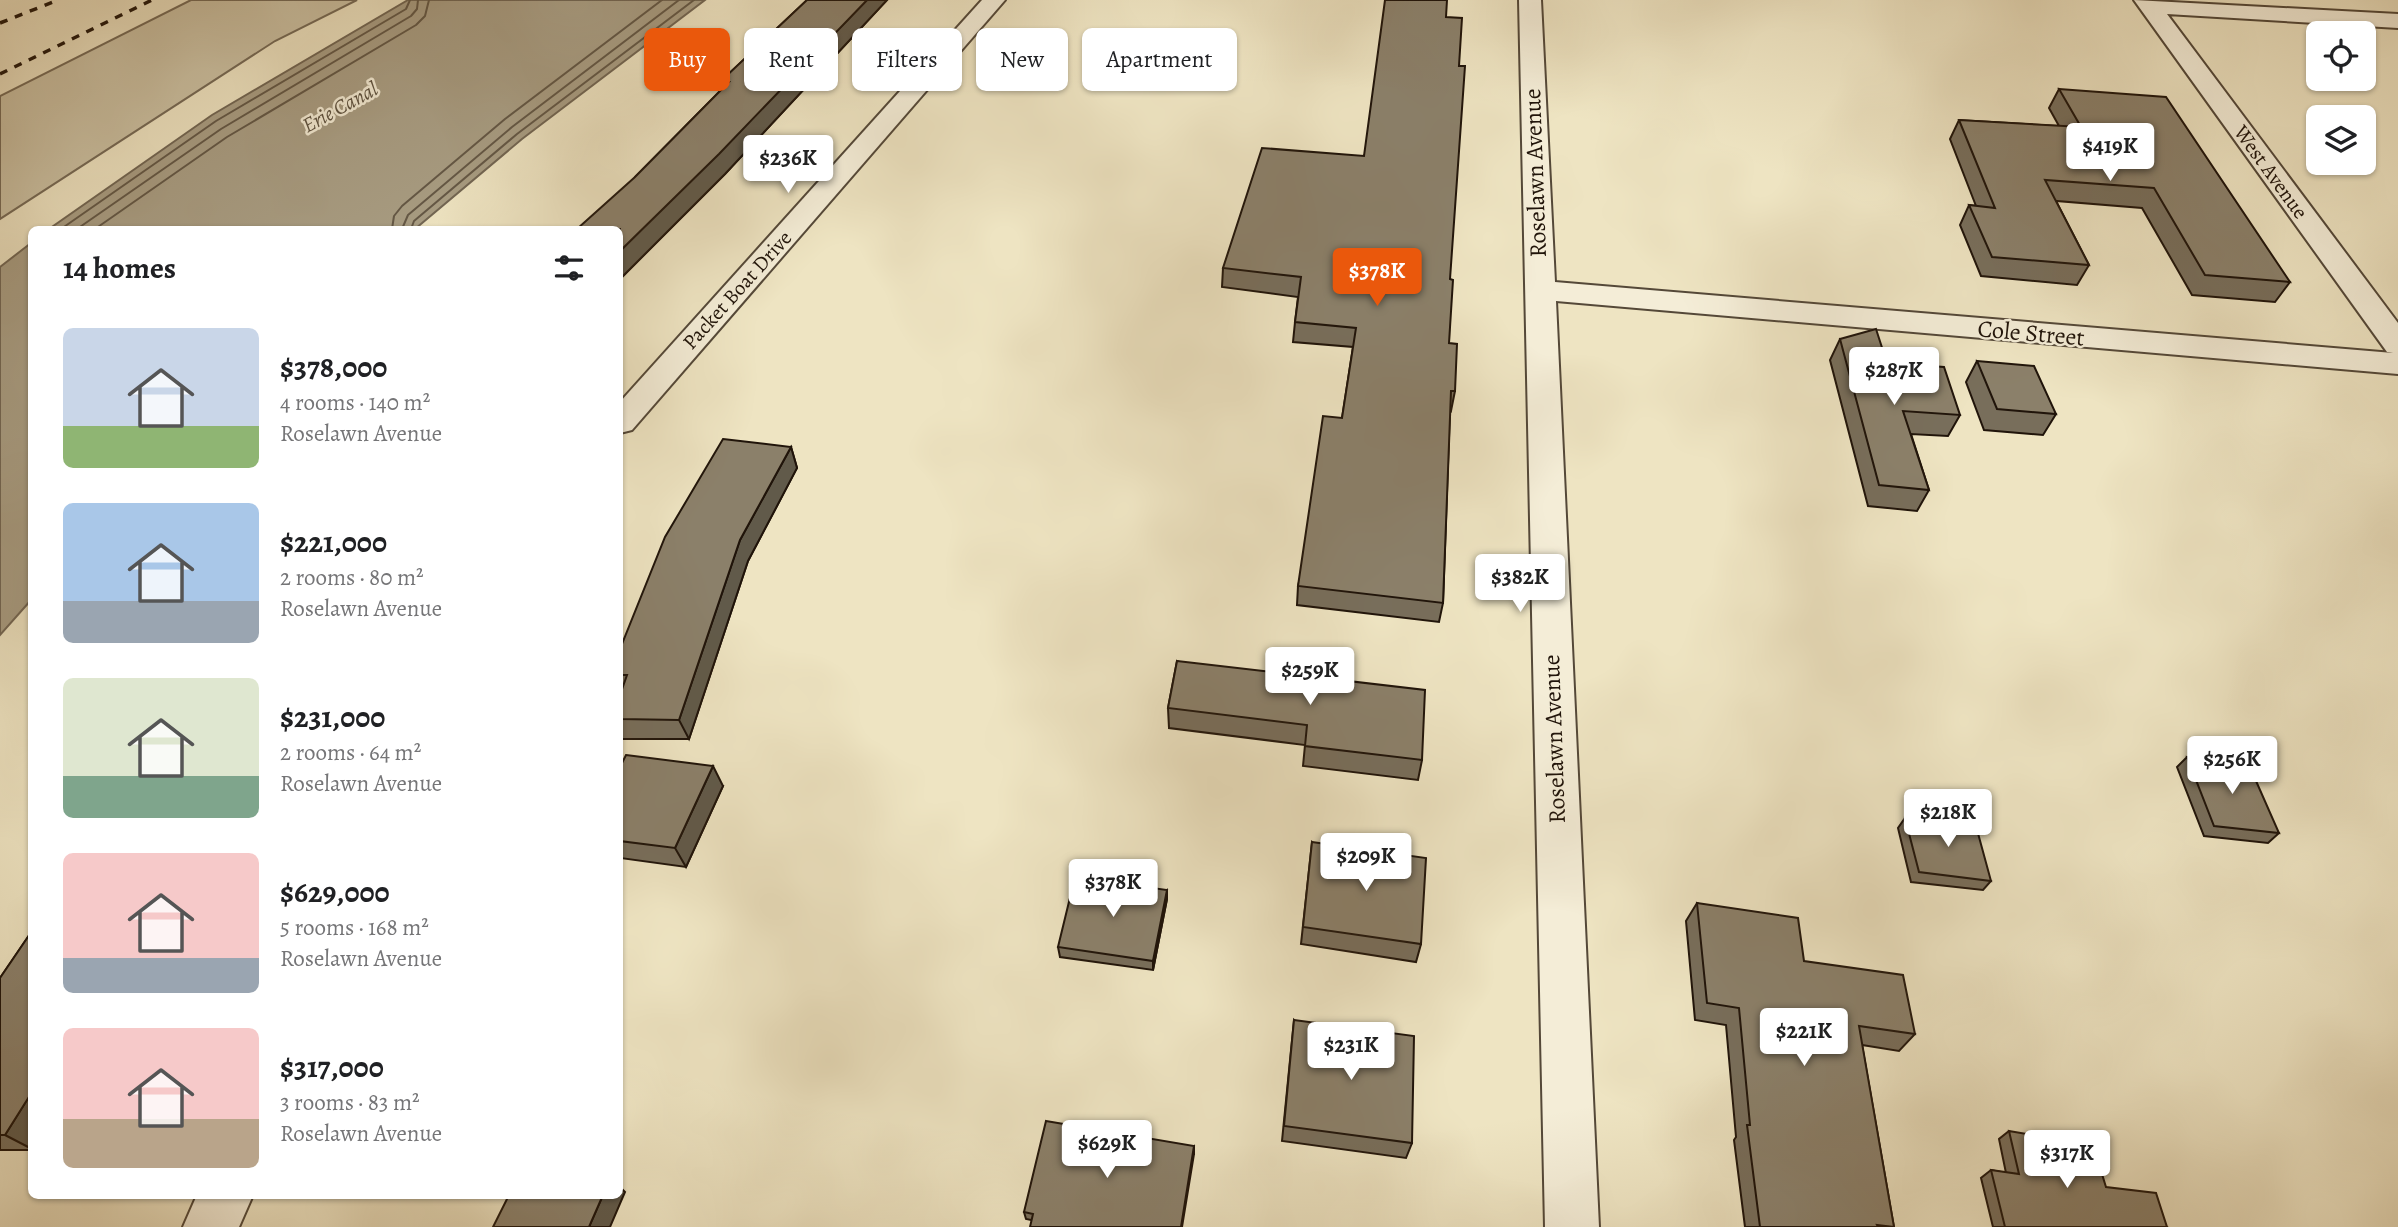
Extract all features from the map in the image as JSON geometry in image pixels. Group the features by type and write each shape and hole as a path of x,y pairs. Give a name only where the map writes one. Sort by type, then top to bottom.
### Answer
{"street":[{"name":"Packet Boat Drive","path":"623,419 994,0"},
{"name":"Roselawn Avenue","path":"1530,0 1572,1227"},
{"path":"2147,3 2398,21"},
{"name":"West Avenue","path":"2147,3 2398,345"},
{"name":"Cole Street","path":"1538,290 2398,364"},
{"path":"210,1227 224,1199"}],"shaded area":[{"path":"191,0 357,0 275,41 0,219 0,96"}],"water":[{"name":"Erie Canal","path":"408,0 705,0 668,28 644,28 644,46 522,139 419,226 53,226 212,115"},
{"path":"28,245 28,603 0,635 0,267"}],"building":[{"path":"807,0 867,0 838,30 838,28 777,28"},
{"path":"1385,0 1447,0 1446,17 1462,18 1459,66 1465,66 1450,279 1453,280 1449,343 1457,344 1455,391 1451,391 1443,603 1298,586 1323,416 1342,418 1356,328 1295,322 1301,277 1223,268 1262,148 1364,156"},
{"path":"744,59 744,91 780,91 623,248 623,226 580,226 635,177 720,91 730,91 730,73"},
{"path":"2059,89 2166,97 2290,282 2205,275 2154,188 2045,180 2089,265 1992,257 1969,205 1995,208 1959,120 2081,127"},
{"path":"1876,329 1887,363 1944,367 1960,415 1903,411 1929,490 1879,485 1840,339"},
{"path":"1977,361 2034,366 2056,414 1997,409"},
{"path":"723,439 791,447 740,540 679,720 623,719 623,686 627,675 623,675 623,642 665,537"},
{"path":"1177,661 1425,690 1422,760 1305,746 1307,725 1168,708"},
{"path":"626,755 713,766 675,848 623,841 623,761"},
{"path":"2187,757 2249,765 2279,833 2214,826"},
{"path":"1905,818 1976,826 1991,881 1919,872"},
{"path":"1312,842 1426,858 1421,944 1303,927"},
{"path":"1075,877 1167,890 1153,961 1058,947"},
{"path":"1697,903 1798,918 1804,961 1903,975 1915,1034 1859,1026 1894,1227 1760,1227 1747,1125 1750,1125 1739,1008 1707,1003"},
{"path":"28,937 28,1098 5,1135 0,1135 0,978"},
{"path":"1294,1020 1414,1036 1412,1143 1284,1126"},
{"path":"1046,1121 1194,1146 1181,1227 1030,1227 1033,1214 1024,1212"},
{"path":"2009,1131 2093,1145 2106,1187 2156,1193 2167,1227 2005,1227 1991,1170 2019,1174"},
{"path":"507,1199 601,1199 589,1227 493,1227"}],"railway":[{"path":"0,23 58,0"},
{"path":"0,74 152,0"}]}
